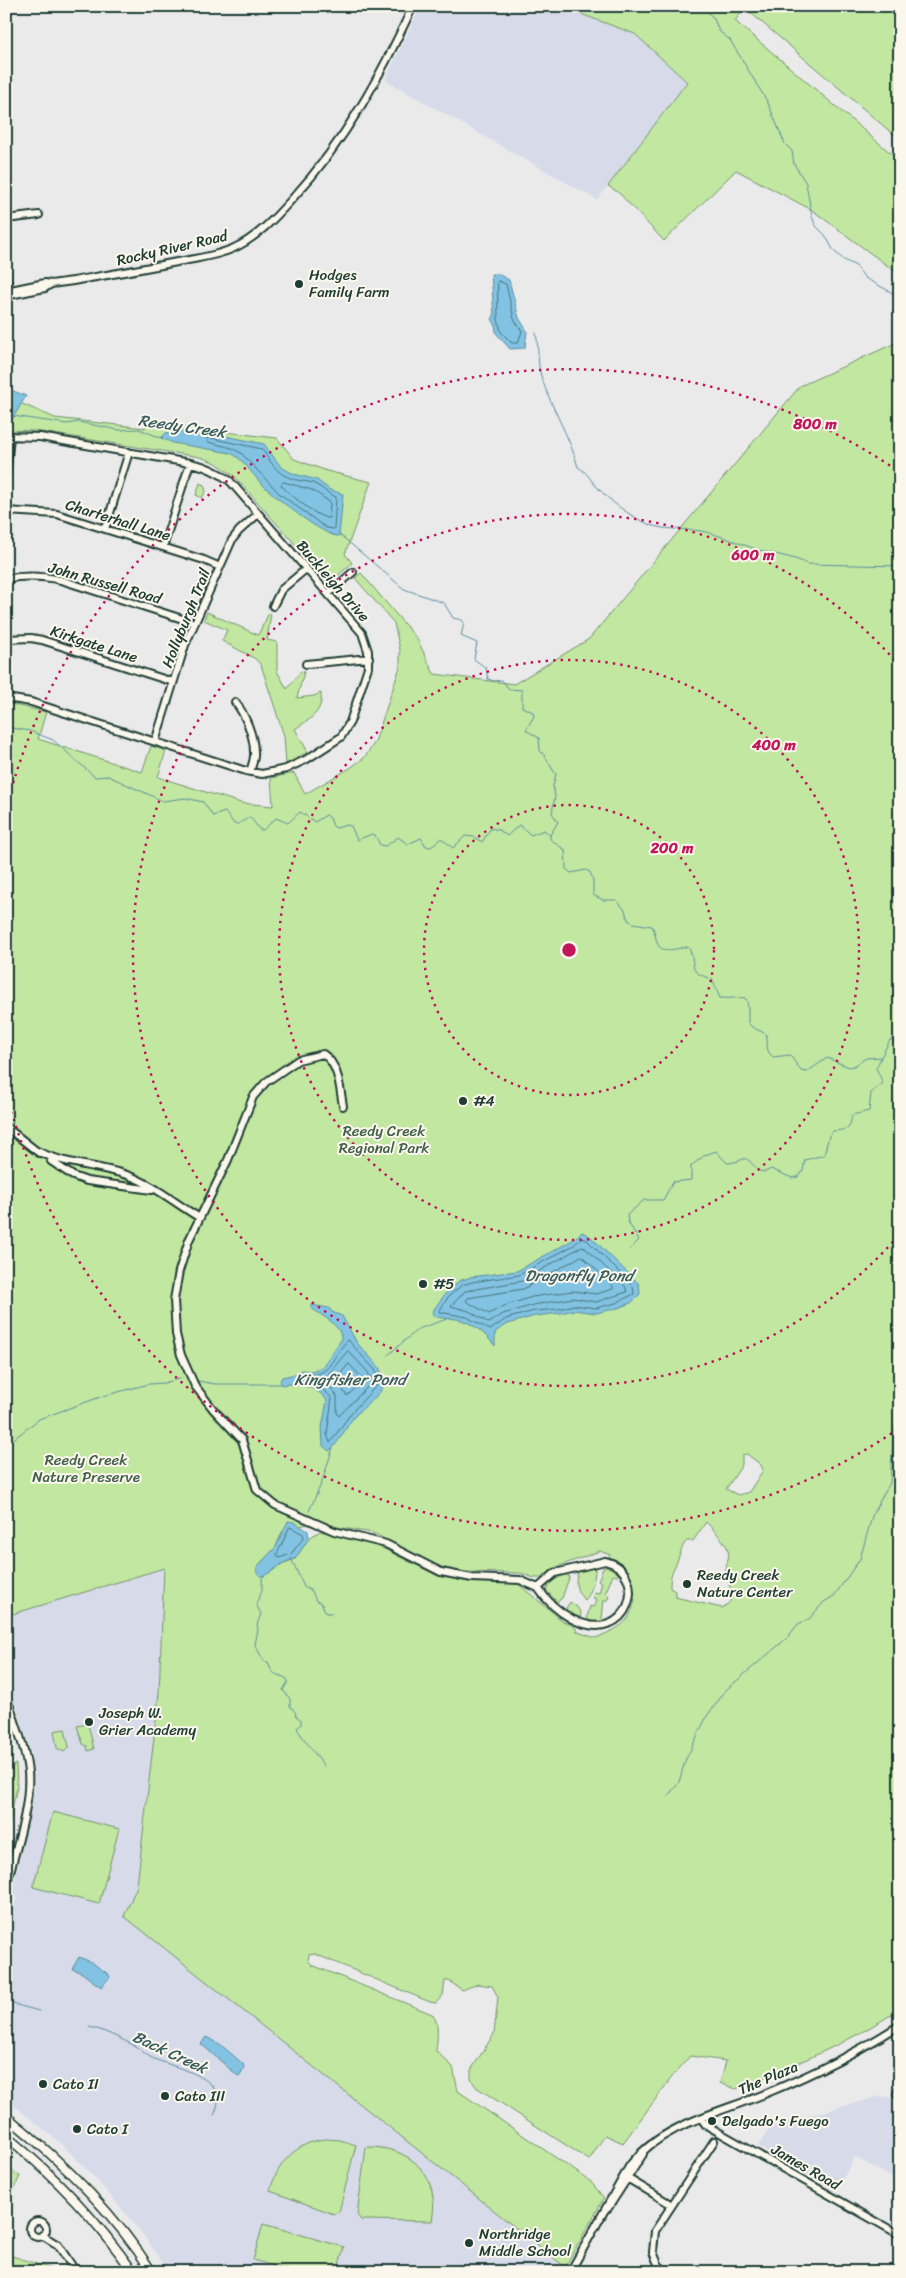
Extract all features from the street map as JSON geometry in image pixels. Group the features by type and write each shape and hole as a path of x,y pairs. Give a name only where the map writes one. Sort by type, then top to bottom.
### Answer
{"main road":[{"path":"6,2116 41,2145 85,2186 121,2229 152,2272"},
{"path":"6,2136 42,2167 79,2204 111,2241 133,2272"}],"street":[{"name":"Rocky River Road","path":"7,292 45,283 51,284 206,256 232,249 255,235 303,187 345,133 372,90 413,6"},
{"path":"6,219 39,215"},
{"path":"6,271 7,292"},
{"path":"6,476 8,436"},
{"name":"Buckleigh Drive","path":"8,436 40,437 129,452 207,466 218,472 230,481 362,633 369,658"},
{"path":"105,529 129,452"},
{"path":"163,548 190,463"},
{"name":"Charterhall Lane","path":"6,511 57,514 220,567"},
{"name":"Hollyburgh Trail","path":"155,742 173,682 195,623 220,567 236,535 258,514"},
{"path":"272,606 281,590 306,569"},
{"path":"328,594 353,572"},
{"name":"John Russell Road","path":"6,579 20,576 40,576 61,580 195,623"},
{"name":"Kirkgate Lane","path":"6,640 31,638 42,640 173,682"},
{"path":"6,698 25,701 250,772 262,774 286,769 307,759 341,737 350,722 369,658 306,664"},
{"path":"235,702 242,710 253,743 254,751 250,772"},
{"path":"343,1106 336,1069 330,1058 323,1054 298,1060 266,1082 254,1097 228,1160 189,1240 178,1271 174,1300 176,1334 181,1355 195,1386 213,1409 242,1440 257,1490 275,1505 334,1531 386,1544 441,1572 472,1578 520,1580 538,1588 544,1596 567,1616 592,1627 603,1627 614,1622 621,1616 629,1600 628,1583 623,1572 614,1563 605,1561 555,1574 538,1588"},
{"path":"6,1127 37,1152 73,1176 87,1181 156,1191"},
{"path":"37,1152 56,1160 128,1175 200,1218"},
{"path":"6,1694 28,1774 27,1795 6,1888"},
{"name":"The Plaza","path":"570,2272 624,2175 638,2156 645,2150 668,2133 701,2118 766,2094 823,2068 900,2024"},
{"name":"James Road","path":"701,2118 706,2125 900,2235"},
{"path":"665,2272 655,2256 653,2239 657,2227 714,2141"},
{"name":"The Plaza","path":"602,2217 616,2199 645,2150"},
{"path":"628,2178 672,2205"},
{"path":"42,2235 58,2245 76,2272"}],"shaded area":[{"path":"421,6 559,6 635,34 687,82 597,200 385,80"},
{"path":"164,1568 159,1693 137,1886 125,1916 565,2267 562,2272 169,2272 145,2237 98,2181 59,2142 6,2099 6,1946 17,1896 12,1893 35,1787 31,1752 6,1675 6,1616"},
{"path":"881,2096 900,2099 900,2172 895,2179 855,2157 836,2191 758,2146 771,2126"}],"green space":[{"path":"559,6 900,6 900,140 745,8 735,21 900,161 900,275 812,210 736,170 664,241 619,193 608,186 687,82 635,34"},
{"path":"900,341 900,2009 861,2033 799,2063 736,2089 720,2083 726,2061 690,2056 623,2143 605,2135 589,2160 476,2087 471,2079 471,2070 494,2034 498,1997 492,1986 478,1984 462,1990 449,1981 445,1981 443,1995 436,2003 430,2002 315,1954 309,1955 308,1960 312,1965 432,2014 437,2026 436,2051 453,2067 458,2091 590,2181 604,2198 565,2267 124,1916 137,1886 159,1693 164,1568 6,1616 6,703 46,712 38,739 142,772 151,746 166,751 158,777 241,803 273,806 271,778 294,773 305,794 364,758 375,742 400,667 400,650 394,623 355,578 361,573 417,639 434,674 514,684 589,639 800,386","holes":["747,1454 761,1465 763,1470 749,1492 738,1495 726,1489 742,1465 742,1455","319,1520 337,1527 373,1533 440,1567 461,1572 520,1573 534,1578 542,1578 554,1568 600,1551 610,1555 609,1557 616,1560 624,1568 629,1579 631,1599 635,1599 633,1608 626,1620 617,1628 596,1638 578,1632 574,1626 563,1621 517,1583 470,1582 438,1576 374,1544 320,1531 309,1538 295,1559 257,1573 257,1567 276,1547 282,1532","706,1522 727,1547 729,1555 726,1575 732,1595 728,1604 722,1608 675,1597 675,1591 670,1588 672,1574 683,1546 687,1541 693,1541"]},
{"path":"6,397 55,418 145,428 146,423 277,438 294,459 327,471 371,482 345,554 352,563 333,580 327,580 234,476 216,463 200,457 35,431 6,430"},
{"path":"200,483 204,485 206,491 202,498 196,495"},
{"path":"207,612 258,635 269,613 271,614 267,640 277,642 277,671 287,689 301,671 304,672 297,698 314,696 321,693 318,711 295,729 308,752 286,764 284,736 261,665 254,658 222,641 227,630 204,620"},
{"path":"609,1566 615,1568 619,1574 617,1576 613,1575 605,1594 609,1595 608,1600 604,1600 602,1618 605,1622 590,1623 587,1617 590,1606 594,1607 596,1599 593,1598 594,1592 599,1593 602,1582 598,1581 603,1568"},
{"path":"591,1568 595,1569 594,1577 591,1590 585,1600 578,1591 577,1576 578,1572"},
{"path":"565,1574 569,1578 562,1598 557,1602 546,1590 551,1582"},
{"path":"570,1602 581,1613 580,1619 569,1615 566,1608"},
{"path":"88,1724 94,1749 88,1751 87,1746 83,1744 77,1726"},
{"path":"65,1729 69,1747 64,1752 57,1748 54,1731"},
{"path":"16,1764 17,1787 6,1838 6,1769"},
{"path":"53,1812 119,1829 99,1904 33,1887"},
{"path":"325,2139 340,2140 356,2145 339,2212 334,2214 270,2191 283,2163 297,2149 306,2144"},
{"path":"366,2147 382,2148 397,2152 409,2158 419,2167 427,2178 432,2190 434,2205 432,2221 361,2220 357,2215"},
{"path":"6,2166 20,2176 6,2206"},
{"path":"263,2224 344,2247 337,2272 295,2272 253,2260"},
{"path":"6,2254 49,2268 49,2272 6,2272"}],"water":[{"path":"491,274 498,274 509,280 519,318 527,331 525,348 510,349 496,333 495,324 492,319 494,316"},
{"path":"6,388 26,396 7,428 6,428"},
{"path":"173,431 211,433 264,444 281,467 294,474 317,480 330,490 343,494 339,536 322,530 287,506 261,483 240,459 231,453 173,443 161,438 166,433"},
{"name":"Dragonfly Pond","path":"582,1232 590,1236 639,1284 640,1294 631,1303 596,1313 573,1310 535,1316 508,1324 495,1332 495,1346 483,1333 468,1323 457,1319 434,1316 432,1312 445,1294 459,1281 471,1277 517,1271 571,1241"},
{"name":"Kingfisher Pond","path":"311,1305 329,1308 332,1312 342,1316 357,1343 379,1367 385,1382 380,1392 354,1417 329,1451 323,1446 322,1427 327,1401 319,1392 313,1389 294,1384 282,1385 280,1381 282,1377 296,1374 302,1370 312,1371 322,1367 341,1340 339,1330 311,1308"},
{"path":"288,1521 294,1522 308,1531 309,1538 295,1559 260,1576 257,1573 257,1567 276,1547"},
{"path":"79,1957 91,1962 108,1974 110,1977 101,1987 82,1973 72,1969"},
{"path":"206,2037 220,2044 243,2064 244,2068 240,2075 238,2076 201,2044"}],"waterway":[{"path":"703,6 714,19 719,31 730,40 767,101 785,144 792,151 794,164 806,183 812,217 816,226 825,235 834,251 844,260 856,266 865,278 900,297"},
{"path":"536,333 541,376 570,443 578,467 620,508 654,526 708,533 807,564 900,566"},
{"name":"Reedy Creek","path":"13,416 67,424 78,422 119,430 139,429 161,438"},
{"name":"Reedy Creek","path":"339,534 404,589 444,603 453,618 462,620 464,623 461,636 477,643 474,659 486,668 488,679 494,681 502,680 509,689 522,690 522,707 533,712 534,716 526,730 539,738 540,751 556,774 553,786 555,796 552,813 558,822 550,835 550,839 565,850 566,869 571,873 586,870 590,872 593,880 593,895 603,900 617,900 625,910 628,920 633,923 652,926 659,946 665,950 689,948 695,971 712,979 720,998 745,998 747,1000 748,1023 766,1034 770,1054 773,1057 790,1055 801,1071 807,1072 827,1058 849,1067 854,1066 866,1058 881,1057 890,1040 900,1039"},
{"path":"6,727 30,731 53,740 95,777 108,776 163,801 185,798 203,802 213,816 225,812 234,824 238,824 250,817 260,830 263,830 276,818 288,823 300,812 315,822 326,815 336,828 347,825 351,826 357,840 372,834 375,835 380,845 386,846 398,837 408,844 421,838 426,846 431,847 441,838 453,848 465,836 474,837 482,842 491,828 499,830 507,836 519,825 531,835 544,830 550,835"},
{"path":"630,1249 639,1240 628,1222 627,1215 644,1200 663,1200 673,1182 691,1180 691,1166 705,1155 716,1151 727,1163 746,1159 759,1171 765,1172 771,1169 792,1178 798,1177 803,1171 805,1160 824,1155 829,1136 833,1131 847,1128 852,1115 869,1111 871,1093 883,1083 876,1068 881,1058"},
{"path":"388,1355 418,1329 447,1319"},
{"path":"6,1445 39,1419 103,1396 182,1378"},
{"path":"198,1381 215,1384 281,1384"},
{"path":"668,1796 679,1782 685,1761 707,1716 726,1690 787,1638 798,1624 809,1619 824,1602 834,1596 860,1559 873,1513 890,1483 893,1437 900,1405"},
{"path":"309,1511 322,1482 333,1447"},
{"path":"291,1558 304,1587 312,1591 316,1601 321,1603 326,1613 332,1613"},
{"path":"265,1575 262,1578 262,1591 256,1604 261,1614 257,1625 255,1645 264,1661 268,1662 273,1673 287,1679 288,1682 283,1690 290,1699 290,1706 296,1713 295,1715 301,1720 301,1725 297,1728 324,1766"},
{"name":"Back Creek","path":"6,2002 39,2011"},
{"name":"Back Creek","path":"89,2027 112,2035 135,2046 150,2057 193,2073 208,2081 218,2097 218,2104 214,2115"}],"place":[{"name":"Hodges Family Farm","path":"299,284"},
{"name":"#4","path":"463,1101"},
{"name":"#5","path":"423,1284"},
{"name":"Reedy Creek Nature Center","path":"687,1584"},
{"name":"Joseph W. Grier Academy","path":"89,1722"},
{"name":"Cato II","path":"43,2084"},
{"name":"Cato III","path":"165,2096"},
{"name":"Delgado's Fuego","path":"712,2121"},
{"name":"Cato I","path":"77,2129"},
{"name":"Northridge Middle School","path":"469,2243"}],"park label":[{"name":"Reedy Creek Regional Park","path":"384,1140"},
{"name":"Reedy Creek Nature Preserve","path":"86,1468"}]}
